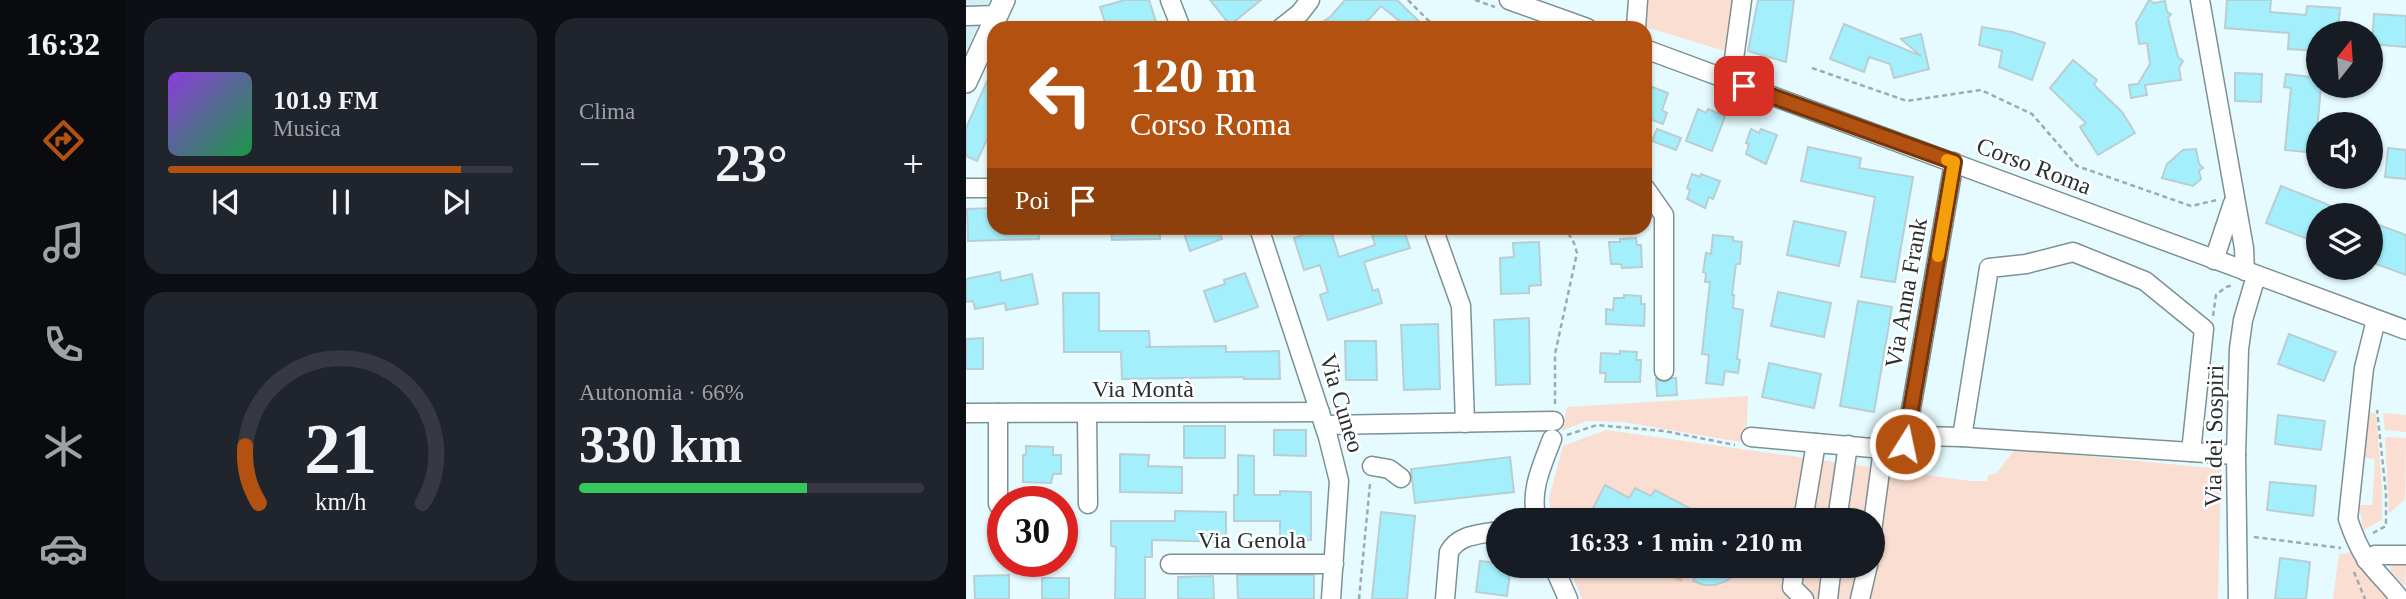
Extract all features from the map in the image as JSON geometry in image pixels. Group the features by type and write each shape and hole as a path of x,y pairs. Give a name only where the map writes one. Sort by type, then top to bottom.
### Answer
{"main road":[{"path":"966,82 987,36"}],"street":[{"path":"1170,0 1178,21"},
{"path":"1290,21 1310,0"},
{"path":"1509,0 1568,21"},
{"path":"1636,21 1638,0"},
{"path":"1731,81 1742,0"},
{"name":"Via dei Sospiri","path":"2200,0 2244,248 2251,273 2241,330 2236,455 2238,599"},
{"path":"966,16 1000,7"},
{"name":"Corso Roma","path":"1652,52 2406,330"},
{"name":"Via Anna Frank","path":"1905,444 1954,162"},
{"path":"966,188 987,188"},
{"name":"Via dei Sospiri","path":"2214,260 2235,196"},
{"path":"1652,198 1664,215 1664,371"},
{"name":"Via Cuneo","path":"1265,235 1339,481 1331,599"},
{"path":"1436,235 1461,306 1465,423"},
{"path":"1962,437 1989,268 2026,264 2073,252 2145,281 2204,330 2192,452"},
{"path":"2376,320 2364,368 2348,519 2366,560 2390,584 2400,599"},
{"name":"Via Montà","path":"966,413 1465,423 1554,421"},
{"path":"998,413 998,486"},
{"path":"1087,414 1088,504"},
{"path":"1751,437 1883,449 1905,444 1919,436 1962,437 2236,455"},
{"path":"1534,508 1535,489 1552,439"},
{"path":"1805,508 1816,443"},
{"path":"1840,508 1848,445"},
{"path":"1875,508 1883,449"},
{"path":"1372,466 1389,469 1401,478"},
{"path":"1445,599 1452,545 1464,537 1486,533"},
{"path":"2366,560 2375,555 2406,555"},
{"name":"Via Genola","path":"1170,564 1334,564"},
{"path":"1559,578 1568,599"},
{"path":"1794,578 1792,587 1804,599"},
{"path":"1828,599 1830,578"},
{"path":"1860,599 1865,578"}],"path":[{"path":"1408,0 1429,21"},
{"path":"1812,68 1908,101 1981,90 2032,114 2077,166 2191,206 2235,196"},
{"path":"1554,421 1555,354 1577,253 1569,235"},
{"path":"2238,535 2340,548 2386,526 2379,410 2360,408"},
{"path":"1359,599 1372,466"}],"shaded area":[{"path":"966,0 989,0 966,52"},
{"path":"1647,0 1737,0 1728,52 1652,29 1652,21 1646,21"},
{"path":"1748,396 1746,443 1623,422 1587,421 1562,431 1567,407"},
{"path":"2367,412 2376,414 2382,520 2363,530 2359,505 2372,505 2375,459 2363,457"},
{"path":"2383,413 2406,415 2406,432 2385,430"},
{"path":"1606,430 1970,481 1987,481 1988,475 1997,473 2015,449 2221,469 2218,599 1582,599 1573,578 1885,578 1885,508 1550,508 1549,498 1563,446"},
{"path":"2385,437 2406,438 2405,499 2389,514"},
{"path":"2352,552 2390,599 2333,599 2339,554"},
{"path":"2398,561 2406,561 2405,586 2391,572 2390,567"}],"building":[{"path":"1125,0 1149,0 1156,21 1105,21 1100,7"},
{"path":"1210,0 1261,0 1235,21 1227,21"},
{"path":"1345,0 1397,0 1419,21 1399,21 1381,6 1367,21 1324,21"},
{"path":"1758,0 1794,0 1786,62 1748,51"},
{"path":"2149,0 2154,3 2165,1 2167,12 2171,14 2168,18 2178,57 2183,61 2179,68 2181,80 2145,85 2147,95 2131,98 2129,85 2138,84 2150,64 2147,43 2139,44 2136,23"},
{"path":"2227,0 2271,0 2270,12 2306,15 2307,6 2340,8 2339,21 2306,21 2306,50 2288,49 2289,33 2225,28"},
{"path":"2374,14 2406,16 2406,47 2384,45 2384,21 2374,21"},
{"path":"1844,24 1921,56 1901,39 1921,34 1929,69 1894,78 1890,64 1869,57 1864,72 1830,59"},
{"path":"1982,27 2012,32 2045,43 2032,80 1999,67 2002,51 1979,45"},
{"path":"2073,60 2097,80 2094,85 2122,112 2135,133 2098,155 2080,127 2086,123 2050,88"},
{"path":"2235,73 2262,74 2261,102 2235,101"},
{"path":"2286,74 2306,76 2306,98 2320,98 2319,112 2306,112 2306,152 2285,150 2291,88 2284,87"},
{"path":"987,82 987,139 977,161 966,156 966,128"},
{"path":"1652,87 1668,93 1662,110 1667,113 1663,124 1652,120"},
{"path":"1698,109 1706,113 1708,109 1725,116 1712,151 1686,141"},
{"path":"1657,129 1681,138 1676,150 1652,141"},
{"path":"1751,129 1759,133 1761,129 1777,135 1766,164 1746,154 1749,144 1746,143"},
{"path":"1808,147 1861,158 1859,168 1913,177 1895,282 1861,277 1875,197 1801,181"},
{"path":"2388,148 2406,150 2406,179 2385,177"},
{"path":"2196,149 2199,164 2203,168 2199,171 2201,179 2193,186 2162,178 2167,164 2183,150"},
{"path":"1692,174 1700,177 1701,174 1720,181 1713,199 1709,197 1705,208 1687,199 1690,190 1687,188"},
{"path":"2281,186 2324,203 2306,203 2306,238 2266,223"},
{"path":"987,208 987,235 1039,235 1039,239 968,241 967,209"},
{"path":"1794,221 1846,232 1839,266 1787,255"},
{"path":"2383,226 2406,235 2406,275 2383,266"},
{"path":"1112,235 1160,235 1160,239 1112,240"},
{"path":"1184,235 1221,235 1222,239 1190,251"},
{"path":"1302,235 1332,235 1339,257 1375,245 1372,235 1405,235 1410,248 1364,262 1373,291 1378,289 1382,303 1328,320 1320,295 1328,292 1320,265 1304,270 1294,238"},
{"path":"1713,235 1733,237 1733,241 1742,242 1740,264 1736,264 1732,295 1733,308 1743,310 1737,359 1740,360 1738,373 1725,371 1723,385 1706,383 1709,355 1702,354 1710,282 1705,282 1706,273 1703,272 1706,253 1711,254"},
{"path":"1636,238 1637,245 1641,245 1642,267 1622,268 1621,264 1611,264 1609,242"},
{"path":"1539,242 1541,285 1529,286 1529,293 1501,294 1500,258 1514,257 1513,243"},
{"path":"1000,272 1001,281 1032,274 1038,304 1006,310 1005,303 975,309 973,301 966,302 966,279"},
{"path":"1245,273 1258,307 1215,322 1204,291"},
{"path":"1778,292 1831,303 1824,337 1771,326"},
{"path":"1063,293 1099,293 1099,331 1149,331 1150,346 1146,347 1226,346 1226,352 1279,351 1280,379 1122,379 1121,352 1064,352"},
{"path":"1624,295 1641,296 1641,304 1645,304 1644,326 1606,324 1606,309 1613,310 1614,298 1624,298"},
{"path":"1858,301 1892,307 1874,412 1840,406"},
{"path":"1529,318 1530,384 1496,385 1494,320"},
{"path":"1438,324 1440,389 1404,390 1401,325"},
{"path":"2289,334 2336,352 2324,381 2278,364"},
{"path":"983,338 983,369 966,369 966,339"},
{"path":"1345,341 1376,341 1377,380 1346,380"},
{"path":"1620,351 1637,352 1636,360 1641,360 1640,382 1605,382 1606,373 1600,373 1601,353 1620,354"},
{"path":"1769,363 1821,374 1814,408 1762,397"},
{"path":"1676,378 1677,395 1657,396 1656,379 1665,382"},
{"path":"2278,415 2325,421 2321,450 2275,444"},
{"path":"1184,426 1225,426 1225,458 1184,458"},
{"path":"1274,430 1306,430 1306,456 1274,455"},
{"path":"1026,446 1053,447 1053,455 1061,455 1061,474 1053,474 1051,483 1023,482 1023,455 1026,455"},
{"path":"1120,454 1149,455 1148,466 1182,467 1182,493 1120,492"},
{"path":"1238,455 1254,456 1254,495 1280,495 1280,491 1311,492 1311,540 1280,539 1280,521 1234,521 1234,495 1238,495"},
{"path":"1510,457 1514,492 1415,503 1411,469"},
{"path":"2270,482 2316,486 2313,516 2267,510"},
{"path":"1605,485 1629,498 1635,488 1651,496 1655,490 1689,508 1593,508"},
{"path":"1175,511 1226,512 1226,542 1152,540 1152,557 1145,557 1145,599 1115,599 1116,547 1111,546 1111,521 1175,521"},
{"path":"1381,512 1415,516 1407,599 1372,599"},
{"path":"2280,558 2310,562 2306,599 2275,599"},
{"path":"1480,561 1486,562 1486,578 1509,578 1507,596 1476,592"},
{"path":"1237,575 1314,575 1314,599 1238,599"},
{"path":"974,576 1009,577 1009,599 975,599"},
{"path":"1213,576 1214,599 1178,599 1178,577"},
{"path":"1042,578 1069,578 1069,599 1042,599"},
{"path":"1694,578 1730,578 1715,585 1693,581"}],"slow traffic":[{"path":"1938,256 1954,162 1947,160"}],"route":[{"path":"1744,86 1954,162 1905,444"}]}
